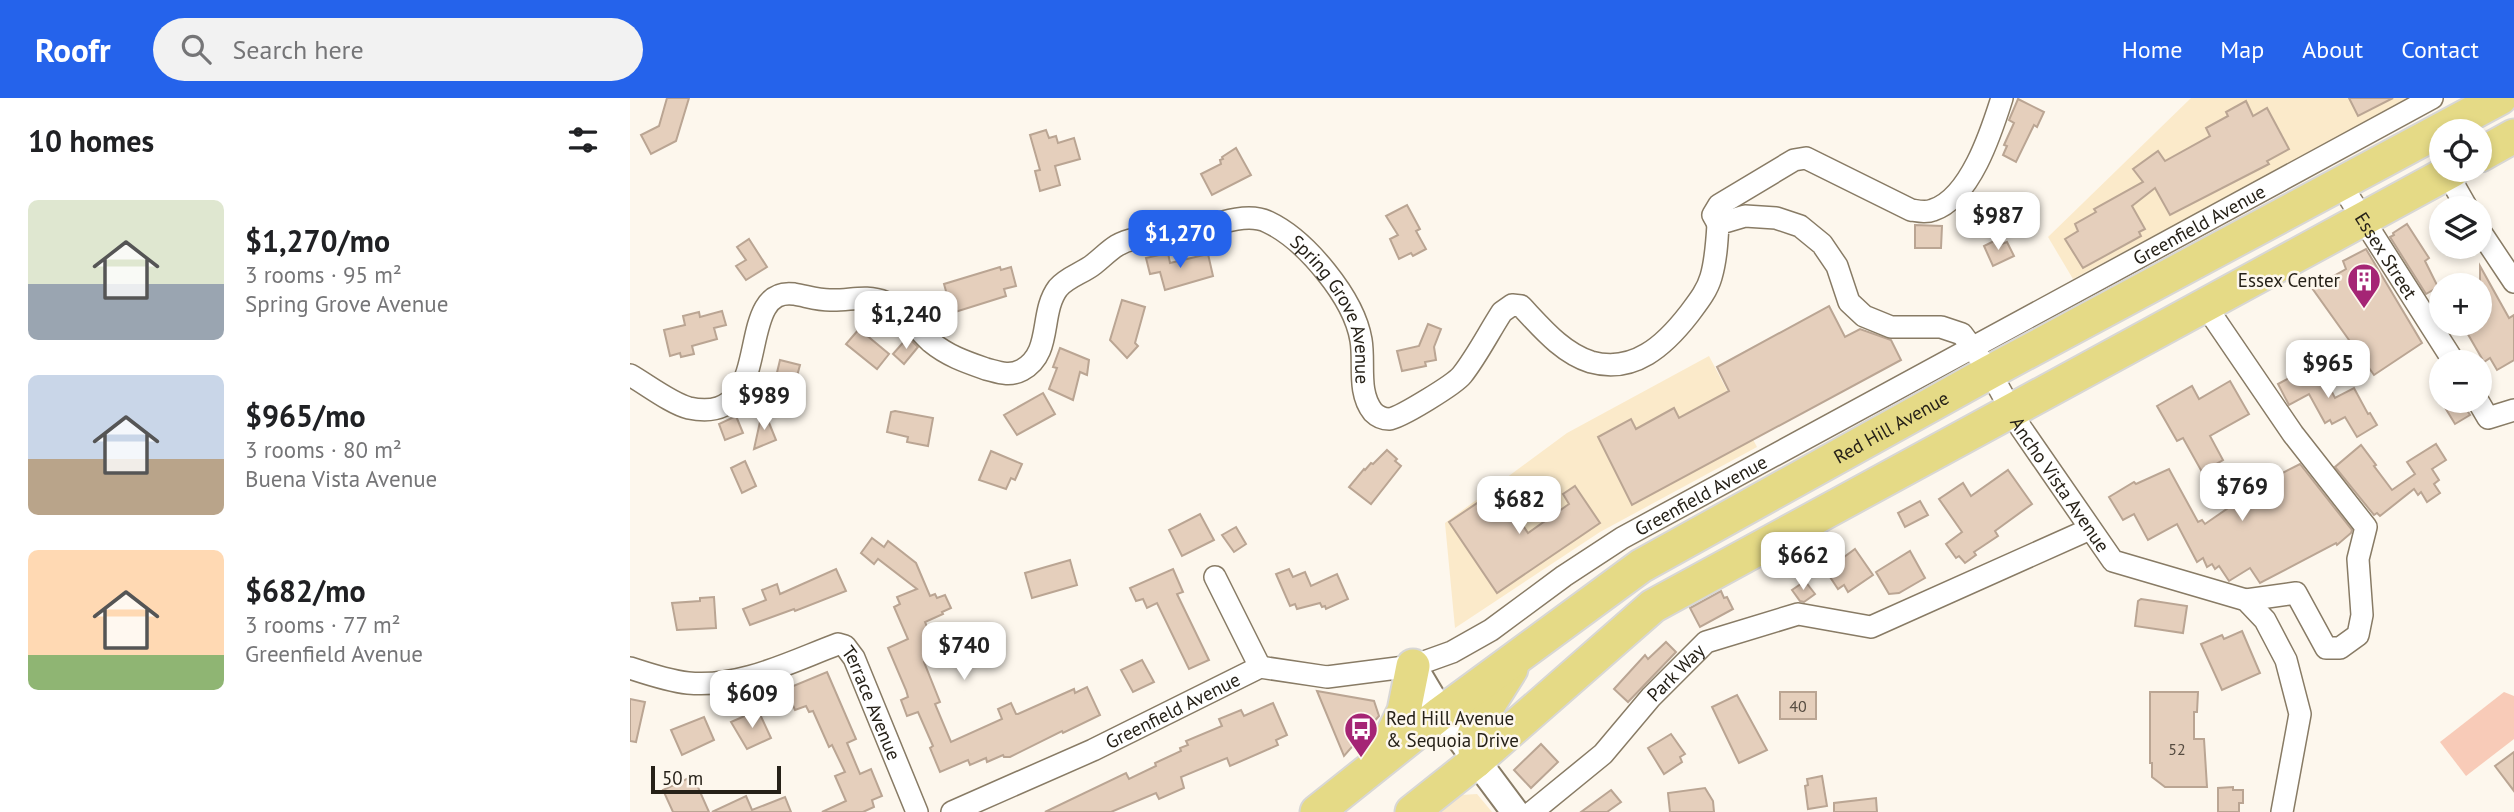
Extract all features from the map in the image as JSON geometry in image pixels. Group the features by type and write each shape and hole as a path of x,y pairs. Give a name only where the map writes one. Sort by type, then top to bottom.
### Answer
{"main road":[{"name":"Red Hill Avenue","path":"1317,812 1441,713 1641,566 1982,359 2340,183 2500,98"},
{"path":"2492,148 2514,136"},
{"path":"1412,812 1476,761 1653,606 2430,182"},
{"path":"1476,761 1474,735 1484,712 1519,655"},
{"path":"1379,762 1405,711 1413,666"}],"street":[{"path":"1982,359 1962,334 1941,327 1891,327 1864,316 1849,302 1837,266 1822,244 1800,226 1776,218 1745,216 1718,224 1713,215 1719,205 1794,160 1806,158 1911,210 1930,212 1951,201 1968,181 2003,98"},
{"name":"Greenfield Avenue","path":"952,812 1093,750 1260,667 1327,677 1413,666 1452,652 1491,630 1564,576 1622,538 1982,359 2432,98"},
{"name":"Essex Street","path":"2340,183 2446,350"},
{"name":"Spring Grove Avenue","path":"630,374 686,407 706,409 724,405 736,397 745,381 764,307 774,297 788,294 830,300 872,297 889,303 903,313 933,343 955,359 1005,374 1021,371 1036,358 1044,339 1050,307 1058,289 1093,265 1112,246 1131,240 1174,236 1241,218 1266,220 1310,253 1333,283 1352,312 1361,336 1363,389 1366,399 1374,414 1386,420 1400,416 1461,377 1502,312 1511,305 1521,306 1542,330 1565,348 1591,362 1620,365 1640,359 1660,347 1676,331 1703,296 1711,277 1718,224"},
{"path":"2492,249 2514,282"},
{"path":"2205,305 2293,434 2366,527 2358,559 2362,615 2358,635 2340,648 2326,648 2295,593 2246,600"},
{"name":"Ancho Vista Avenue","path":"1982,359 2010,411 2113,561 2246,600"},
{"path":"2485,413 2488,418 2514,410"},
{"name":"Park Way","path":"1532,812 1603,754 1651,697 1706,642 1798,614 1871,627 2090,529"},
{"path":"1215,578 1260,667"},
{"path":"2246,600 2265,620 2286,660 2300,714 2281,812"},
{"name":"Terrace Avenue","path":"630,668 686,683 719,683 755,676 838,644 845,646 854,658 917,812"},
{"path":"1413,666 1441,713 1515,812"}],"shaded area":[{"path":"2191,98 2413,98 2073,279 2048,237"},
{"path":"1709,356 1757,447 1600,532 1455,628 1445,523 1567,433"},
{"path":"2504,692 2514,696 2514,739 2466,776 2440,742"},
{"path":"1477,794 1492,812 1439,812 1461,795"}],"building":[{"path":"667,98 689,98 676,141 651,154 641,135 659,126"},
{"path":"2349,98 2393,98 2358,116"},
{"path":"2018,99 2044,112 2037,127 2034,125 2016,162 2003,155 2007,146 2004,145 2014,123 2009,120"},
{"path":"2246,101 2253,116 2267,108 2289,149 2267,161 2269,164 2170,215 2155,188 2132,206 2145,229 2139,232 2141,236 2083,268 2065,239 2078,231 2075,224 2096,212 2094,209 2143,182 2133,169 2158,151 2165,161 2210,136 2206,128 2228,116 2226,112"},
{"path":"1046,130 1049,138 1056,136 1058,143 1074,138 1080,159 1055,166 1060,185 1040,191 1035,171 1040,170 1030,135"},
{"path":"1236,148 1251,175 1212,195 1201,174 1221,164 1222,157"},
{"path":"1407,205 1420,229 1416,231 1426,249 1399,259 1390,239 1398,235 1386,216"},
{"path":"2407,224 2429,258 2425,261 2431,273 2429,292 2426,294 2390,237"},
{"path":"1915,225 1942,226 1941,248 1915,248"},
{"path":"749,239 767,267 746,280 736,266 746,260 737,247"},
{"path":"1996,240 1999,245 2007,242 2014,256 1993,266 1984,246"},
{"name":"Essex Center","path":"2366,249 2422,343 2374,375 2312,288 2346,269 2343,261"},
{"path":"1168,253 1170,263 1208,254 1213,276 1165,290 1160,272 1150,274 1146,258"},
{"path":"1000,267 1001,270 1011,267 1016,286 1004,289 1006,296 952,313 944,284"},
{"path":"2492,288 2509,318 2514,315 2514,360 2497,370 2492,361 2492,350 2477,350 2469,336 2492,336"},
{"path":"1122,300 1145,307 1135,343 1138,346 1127,358 1110,340"},
{"path":"1829,306 1845,337 1860,329 1891,340 1901,360 1632,505 1598,437 1631,419 1636,429 1674,408 1679,418 1729,391 1717,367"},
{"path":"722,311 726,325 714,328 717,339 692,346 694,354 681,357 680,353 670,356 664,330 685,325 683,316 699,312 700,317"},
{"path":"1428,324 1441,329 1434,347 1436,360 1425,362 1426,366 1402,371 1397,351 1419,346"},
{"path":"859,329 889,354 877,369 846,344"},
{"path":"908,337 918,347 904,364 893,354"},
{"path":"1060,348 1089,360 1087,375 1080,372 1073,400 1049,389 1057,368 1053,367"},
{"path":"780,360 800,365 793,391 774,385"},
{"path":"2319,367 2335,398 2354,388 2377,425 2357,437 2345,417 2332,424 2330,420 2325,423 2309,394 2289,405 2278,384 2306,369 2308,373"},
{"path":"2230,381 2249,414 2210,436 2223,460 2202,472 2183,438 2177,441 2157,406 2192,386 2199,399"},
{"path":"1043,393 1055,414 1017,435 1004,415"},
{"path":"763,408 776,440 754,449"},
{"path":"891,412 933,418 928,446 907,442 908,437 887,432"},
{"path":"2448,413 2469,413 2470,415 2455,424"},
{"path":"736,416 743,433 725,440 719,424"},
{"path":"2436,444 2446,460 2432,469 2439,480 2434,484 2440,493 2427,502 2421,492 2418,495 2414,489 2380,516 2377,513 2374,515 2335,467 2361,445 2392,490 2415,474 2407,462"},
{"path":"1387,450 1401,466 1371,504 1349,487 1364,469"},
{"path":"991,451 1022,464 1015,480 1011,478 1006,489 979,480"},
{"path":"745,461 756,486 742,493 731,468"},
{"path":"2300,464 2352,530 2351,533 2337,545 2336,543 2260,583 2250,568 2229,581 2219,566 2215,569 2212,564 2207,567 2203,558 2197,562 2177,524 2148,540 2134,514 2123,520 2109,497 2134,482 2136,484 2169,469 2198,522 2202,520 2205,524 2234,504 2232,499"},
{"path":"2008,470 2032,504 1995,531 1998,536 1974,552 1976,555 1965,563 1959,556 1956,558 1946,544 1962,532 1939,499 1963,483 1971,496"},
{"path":"1575,486 1600,523 1497,593 1449,522 1498,489 1528,533 1569,504 1563,494"},
{"path":"1920,501 1928,515 1905,527 1898,513"},
{"path":"1200,514 1214,540 1182,556 1169,530"},
{"path":"1236,527 1246,544 1234,552 1222,535"},
{"path":"872,538 884,547 888,541 916,563 930,596 935,594 937,598 945,595 951,608 925,622 939,656 924,662 940,702 935,704 951,742 1002,719 998,709 1011,703 1018,714 1074,689 1075,693 1087,687 1100,715 1010,757 1003,755 987,762 986,758 970,765 968,760 940,772 930,748 933,746 918,712 907,716 901,700 908,697 888,648 908,639 894,607 900,604 897,597 917,589 878,559 874,564 861,553"},
{"path":"1855,549 1873,575 1848,592 1844,585 1838,589 1828,574 1842,564 1840,560"},
{"path":"1910,551 1925,578 1899,593 1889,594 1876,572"},
{"path":"1070,560 1077,585 1032,598 1025,573"},
{"path":"836,569 846,591 750,625 743,609 766,600 762,590 777,584 780,594"},
{"path":"1173,569 1183,592 1177,594 1209,660 1189,669 1157,603 1147,608 1143,599 1136,601 1130,588"},
{"path":"1289,569 1293,577 1305,572 1311,586 1337,574 1348,599 1326,609 1320,603 1297,609 1295,604 1290,606 1276,574"},
{"path":"1805,581 1815,594 1804,602 1800,601 1792,590"},
{"path":"1721,591 1733,609 1700,627 1690,608"},
{"path":"714,597 716,628 677,630 672,603"},
{"path":"2141,599 2187,606 2183,633 2135,626 2138,601"},
{"path":"2242,631 2260,673 2222,690 2201,644 2222,635 2224,639"},
{"path":"1666,642 1676,652 1628,702 1614,689 1645,655 1648,659"},
{"path":"1142,660 1154,682 1133,692 1121,670"},
{"path":"827,672 856,739 847,743 860,774 871,769 882,796 872,800 874,807 863,812 822,812 846,801 835,776 845,772 832,745 829,747 813,711 809,712 806,706 795,710 786,689"},
{"path":"1317,691 1374,701 1379,716 1344,756"},
{"path":"1780,692 1816,692 1816,719 1780,719"},
{"path":"2150,692 2198,692 2197,712 2194,712 2194,739 2204,739 2207,787 2165,787 2152,777"},
{"path":"1737,695 1767,750 1739,763 1712,707"},
{"path":"630,699 645,702 636,742 630,741"},
{"path":"1273,703 1287,735 1276,740 1278,745 1230,766 1227,758 1181,777 1184,788 1159,799 1156,793 1111,812 1045,812 1126,773 1129,779 1156,766 1155,763 1181,751 1180,748 1188,745 1186,741 1222,726 1219,719 1241,710 1244,716"},
{"path":"758,710 771,738 747,749 731,722"},
{"path":"704,717 714,740 682,755 671,730"},
{"path":"1671,734 1685,754 1680,757 1682,762 1664,774 1648,748"},
{"path":"1541,744 1558,762 1531,788 1514,770"},
{"path":"2514,752 2514,791 2495,766"},
{"path":"693,776 709,812 673,812 663,790"},
{"path":"1822,776 1827,806 1808,809 1805,786 1808,785 1807,779"},
{"path":"2233,787 2233,790 2243,790 2243,803 2239,803 2239,812 2218,812 2218,788"},
{"path":"1705,788 1713,801 1714,812 1670,812 1668,793"},
{"path":"1611,790 1621,802 1607,812 1581,812"},
{"path":"746,796 752,810 785,797 791,812 712,812"},
{"path":"1876,798 1877,812 1834,812 1834,803"}],"place":[{"name":"Essex Center","path":"2364,310"},
{"name":"Red Hill Avenue & Sequoia Drive","path":"1361,759"}]}
